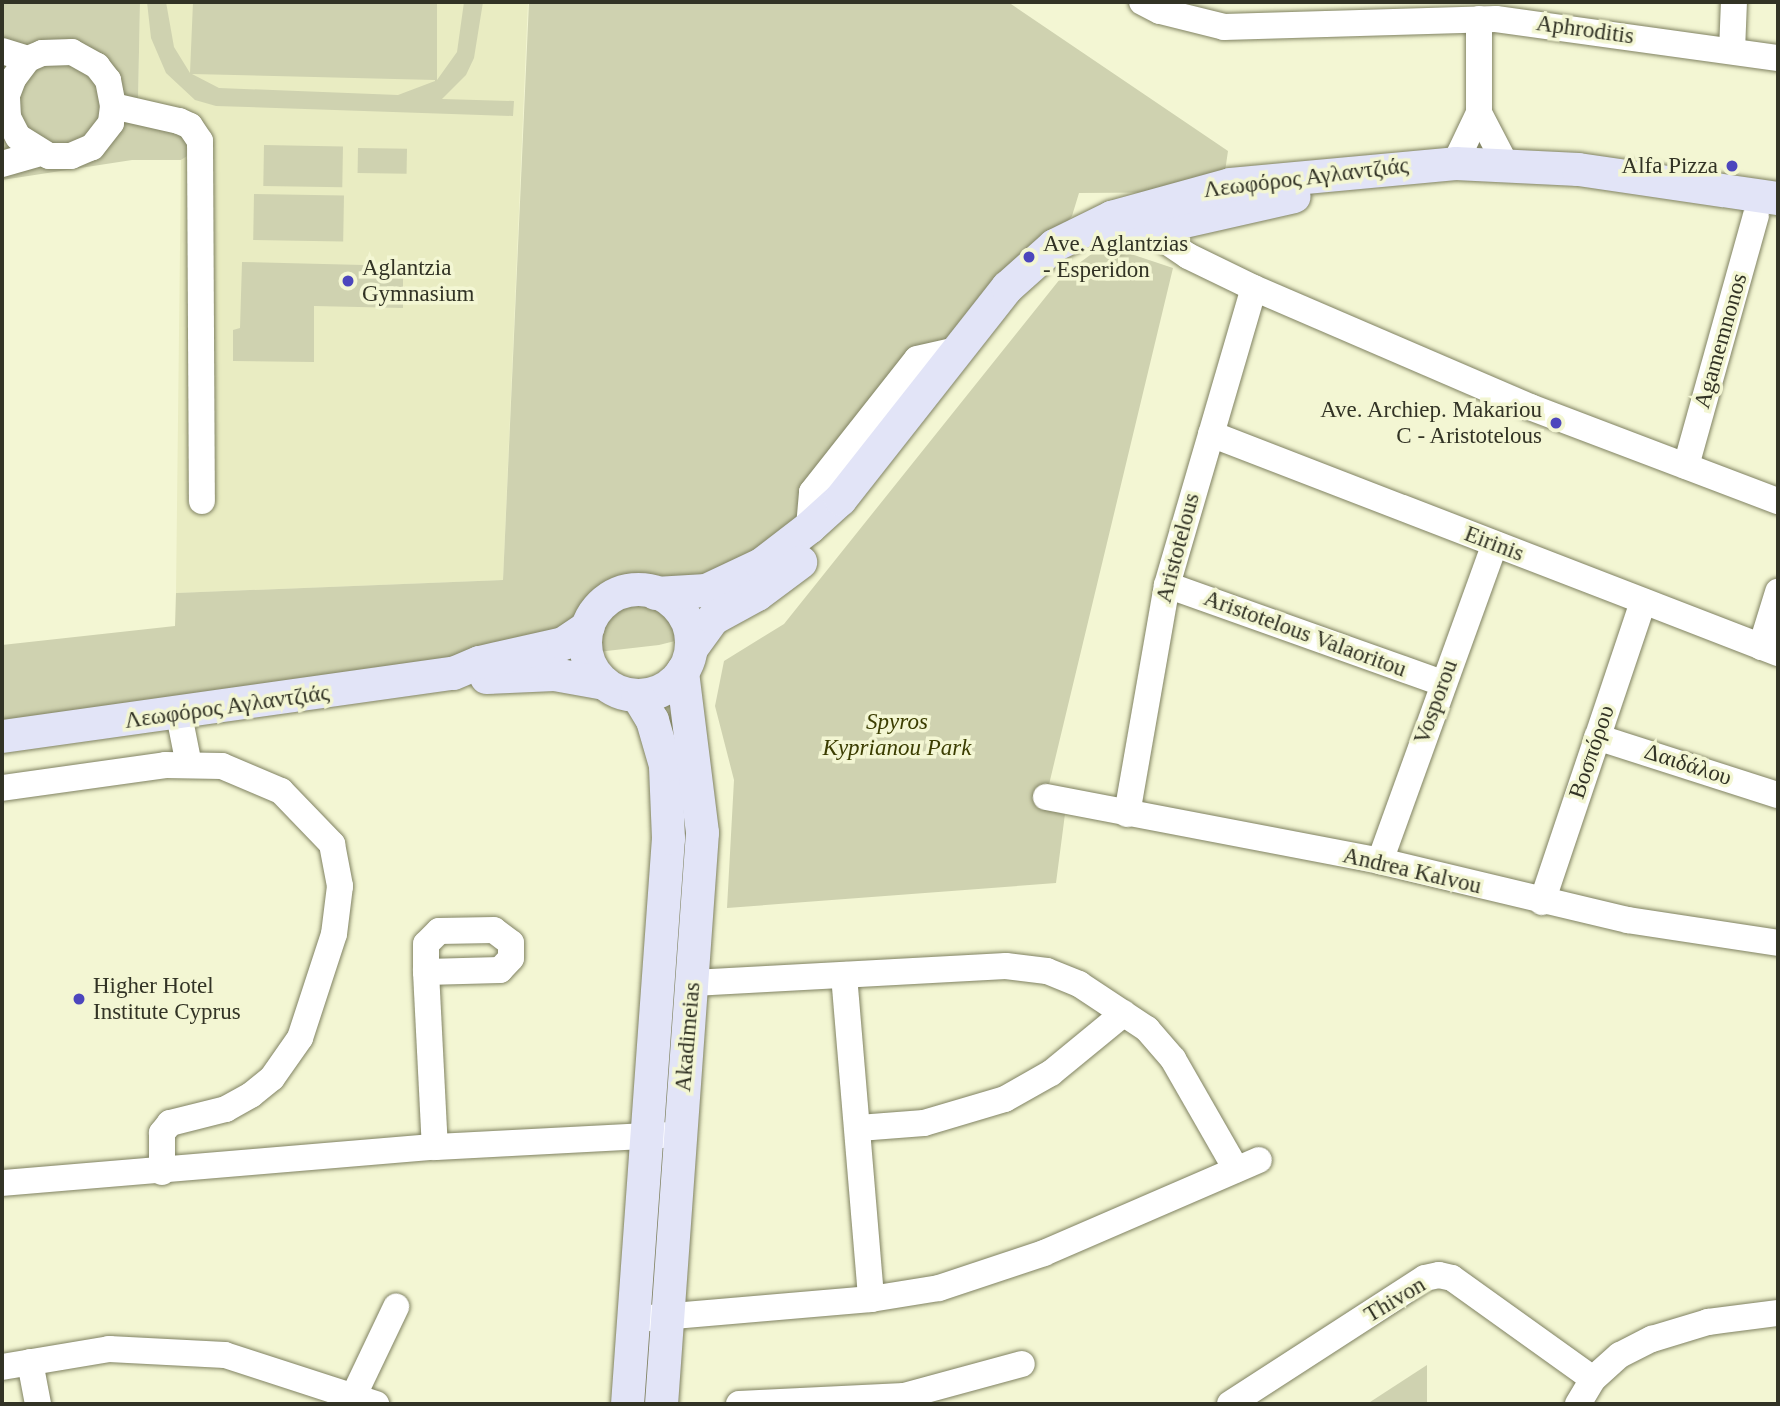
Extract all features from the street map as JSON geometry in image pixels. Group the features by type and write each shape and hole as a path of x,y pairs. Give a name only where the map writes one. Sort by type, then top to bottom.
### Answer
{"main road":[{"name":"Λεωφόρος Αγλαντζιάς","path":"655,593 706,590 761,564 809,527 840,499 1007,287 1054,245 1143,218 1230,184 1455,163 1505,163 1628,175 1771,211"},
{"name":"Λεωφόρος Αγλαντζιάς","path":"686,659 713,618 757,594 815,551 998,330 1062,265 1088,247 1143,218 1215,211 1360,186 1481,179 1587,188 1771,211"},
{"path":"635,590 655,593 678,608 685,619 686,659 663,689 637,695 604,683 588,661 587,626 598,608 614,595 635,590"},
{"name":"Λεωφόρος Αγλαντζιάς","path":"453,673 479,662 563,643 587,626"},
{"name":"Akadimeias","path":"661,1404 702,832 686,659"},
{"name":"Λεωφόρος Αγλαντζιάς","path":"2,736 179,715 453,673 554,674 604,683"},
{"name":"Akadimeias","path":"627,1404 635,1320 668,813 660,743 637,695"}],"street":[{"name":"Aphroditis","path":"1143,2 1160,11 1224,27 1479,19 1778,58"},
{"path":"1732,51 1734,2"},
{"path":"1455,163 1479,113 1479,19"},
{"path":"2,51 28,59 62,51 89,60 108,80 113,106 111,123 92,147 71,156 40,153 2,164"},
{"path":"28,59 13,79 7,111 18,137 40,153"},
{"path":"113,106 179,121 190,126 200,141 202,501"},
{"path":"1479,113 1505,163"},
{"name":"Agamemnonos","path":"1686,467 1771,211"},
{"path":"1143,218 1188,256 1254,288 1530,407 1778,501"},
{"name":"Aristotelous","path":"1127,814 1167,585 1254,288"},
{"name":"Eirinis","path":"1211,434 1769,650"},
{"name":"Vosporou","path":"1380,861 1442,683 1495,544"},
{"name":"Aristotelous Valaoritou","path":"1167,585 1442,683"},
{"path":"1769,650 1778,592"},
{"name":"Βοσπόρου","path":"1542,902 1643,602"},
{"path":"179,715 189,765"},
{"name":"Δαιδάλου","path":"1597,737 1778,794"},
{"path":"2,788 90,772 189,765 222,766 281,791 332,844 340,886 334,934 311,1012 289,1057 251,1095 226,1109 170,1122 162,1133 162,1172"},
{"name":"Andrea Kalvou","path":"1046,797 1380,861 1542,902 1717,936 1778,943"},
{"path":"635,1320 871,1299 939,1288 1019,1262 1247,1165 1173,1059 1147,1029 1079,984 1047,971 1006,966 693,983"},
{"path":"426,972 435,1147"},
{"path":"844,975 859,1128 871,1299"},
{"path":"859,1128 924,1122 1005,1099 1051,1073 1124,1013"},
{"path":"2,1183 162,1172 435,1147 680,1134"},
{"name":"Thivon","path":"1230,1404 1426,1278 1439,1275 1452,1278 1593,1379"},
{"path":"2,1367 109,1349 225,1355 365,1400 396,1307"},
{"path":"1578,1404 1593,1379 1619,1355 1652,1339 1709,1322 1778,1313"},
{"path":"30,1362 38,1404"},
{"path":"740,1404 904,1396 1023,1364"}],"shaded area":[{"name":"Aglantzia Gymnasium","path":"140,2 528,2 503,580 176,593 181,160 206,144 138,102"}],"green space":[{"path":"2,2 140,2 138,101 206,144 181,160 132,160 2,180"},
{"path":"147,2 166,2 174,47 190,73 193,2 437,2 437,80 457,52 464,2 483,2 474,58 466,75 442,99 514,101 513,116 216,106 195,100 166,73 151,38","holes":["192,74 435,80 398,95 219,88"]},
{"path":"529,2 1008,2 1228,151 1222,192 1079,193 1072,216 715,631 659,645 2,720 2,645 175,626 176,593 503,580"},
{"path":"264,145 343,146 342,187 263,186"},
{"path":"358,148 407,149 407,174 358,173"},
{"path":"254,194 344,196 343,242 253,240"},
{"name":"Spyros Kyprianou Park","path":"1104,245 1173,268 1046,797 1065,814 1056,883 727,908 734,780 715,706 724,661 784,624 1064,274"},
{"path":"242,262 403,266 403,308 314,306 314,362 233,361 233,330 240,328"},
{"path":"1427,1365 1427,1404 1367,1404"}],"place":[{"name":"Alfa Pizza","path":"1732,166"},
{"name":"Ave. Aglantzias - Esperidon","path":"1029,257"},
{"name":"Aglantzia Gymnasium","path":"348,281"},
{"name":"Ave. Archiep. Makariou C - Aristotelous","path":"1556,423"},
{"name":"Higher Hotel Institute Cyprus","path":"79,999"}]}
